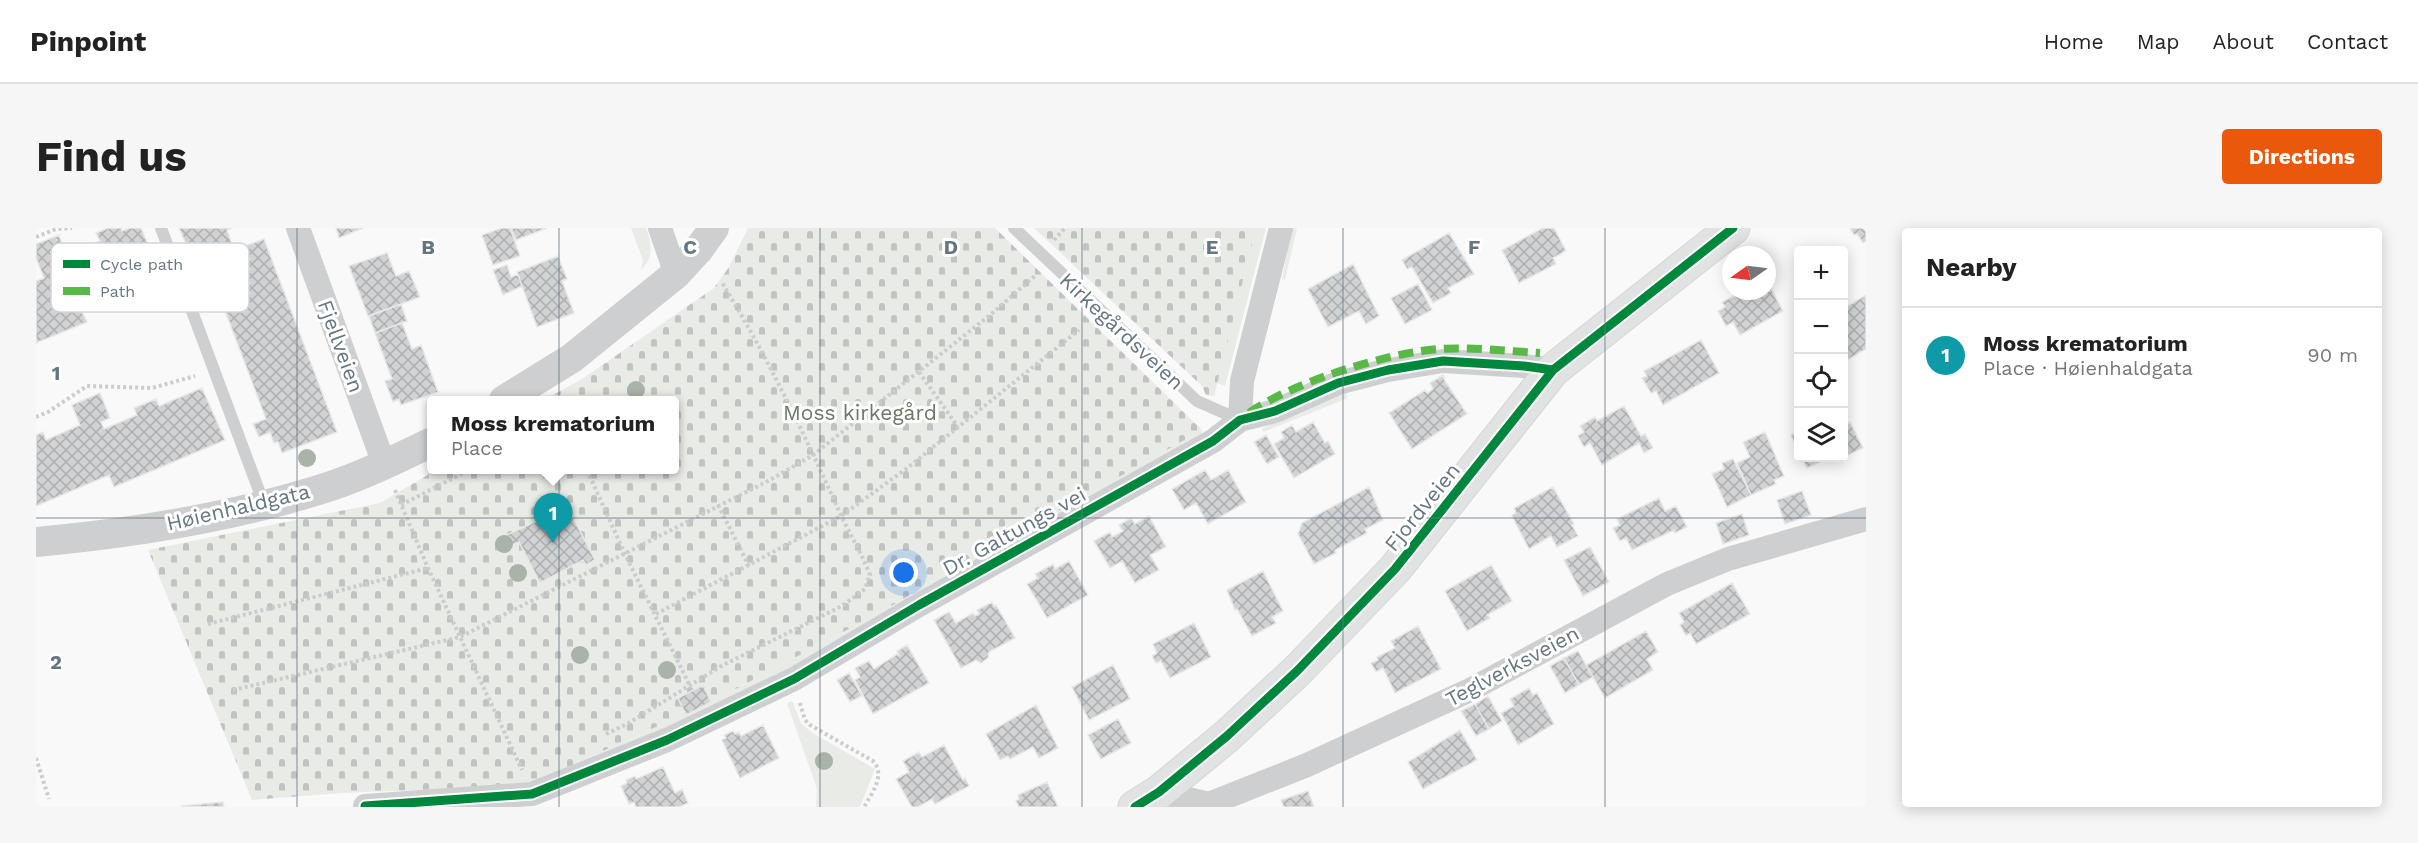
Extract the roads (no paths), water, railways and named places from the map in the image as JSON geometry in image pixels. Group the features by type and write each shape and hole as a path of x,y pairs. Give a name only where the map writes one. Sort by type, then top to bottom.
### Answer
{"main road":[{"name":"Fjordveien","path":"1147,799 1227,736 1297,671 1395,569 1553,370 1733,228"}],"street":[{"name":"Fjellveien","path":"298,228 384,464"},
{"path":"660,228 676,274"},
{"path":"510,396 572,358 676,274 699,249 714,228"},
{"path":"1240,420 1242,381 1281,228"},
{"name":"Dr. Galtungs vei","path":"365,806 532,795 667,740 794,679 918,605 1213,441 1240,420 1275,411 1338,383 1388,370 1443,362 1524,366 1553,370"},
{"name":"Høienhaldgata","path":"36,542 96,537 219,515 264,504 332,486 427,444"},
{"name":"Teglverksveien","path":"1147,799 1209,804 1307,765 1468,691 1667,584 1728,559 1866,519"}],"lane":[{"path":"161,228 167,243"},
{"name":"Kirkegårdsveien","path":"1014,228 1197,401 1240,420"},
{"path":"193,312 264,504"}],"place":[{"name":"Moss krematorium","path":"553,543"}],"park label":[{"name":"Moss kirkegård","path":"860,412"}]}
